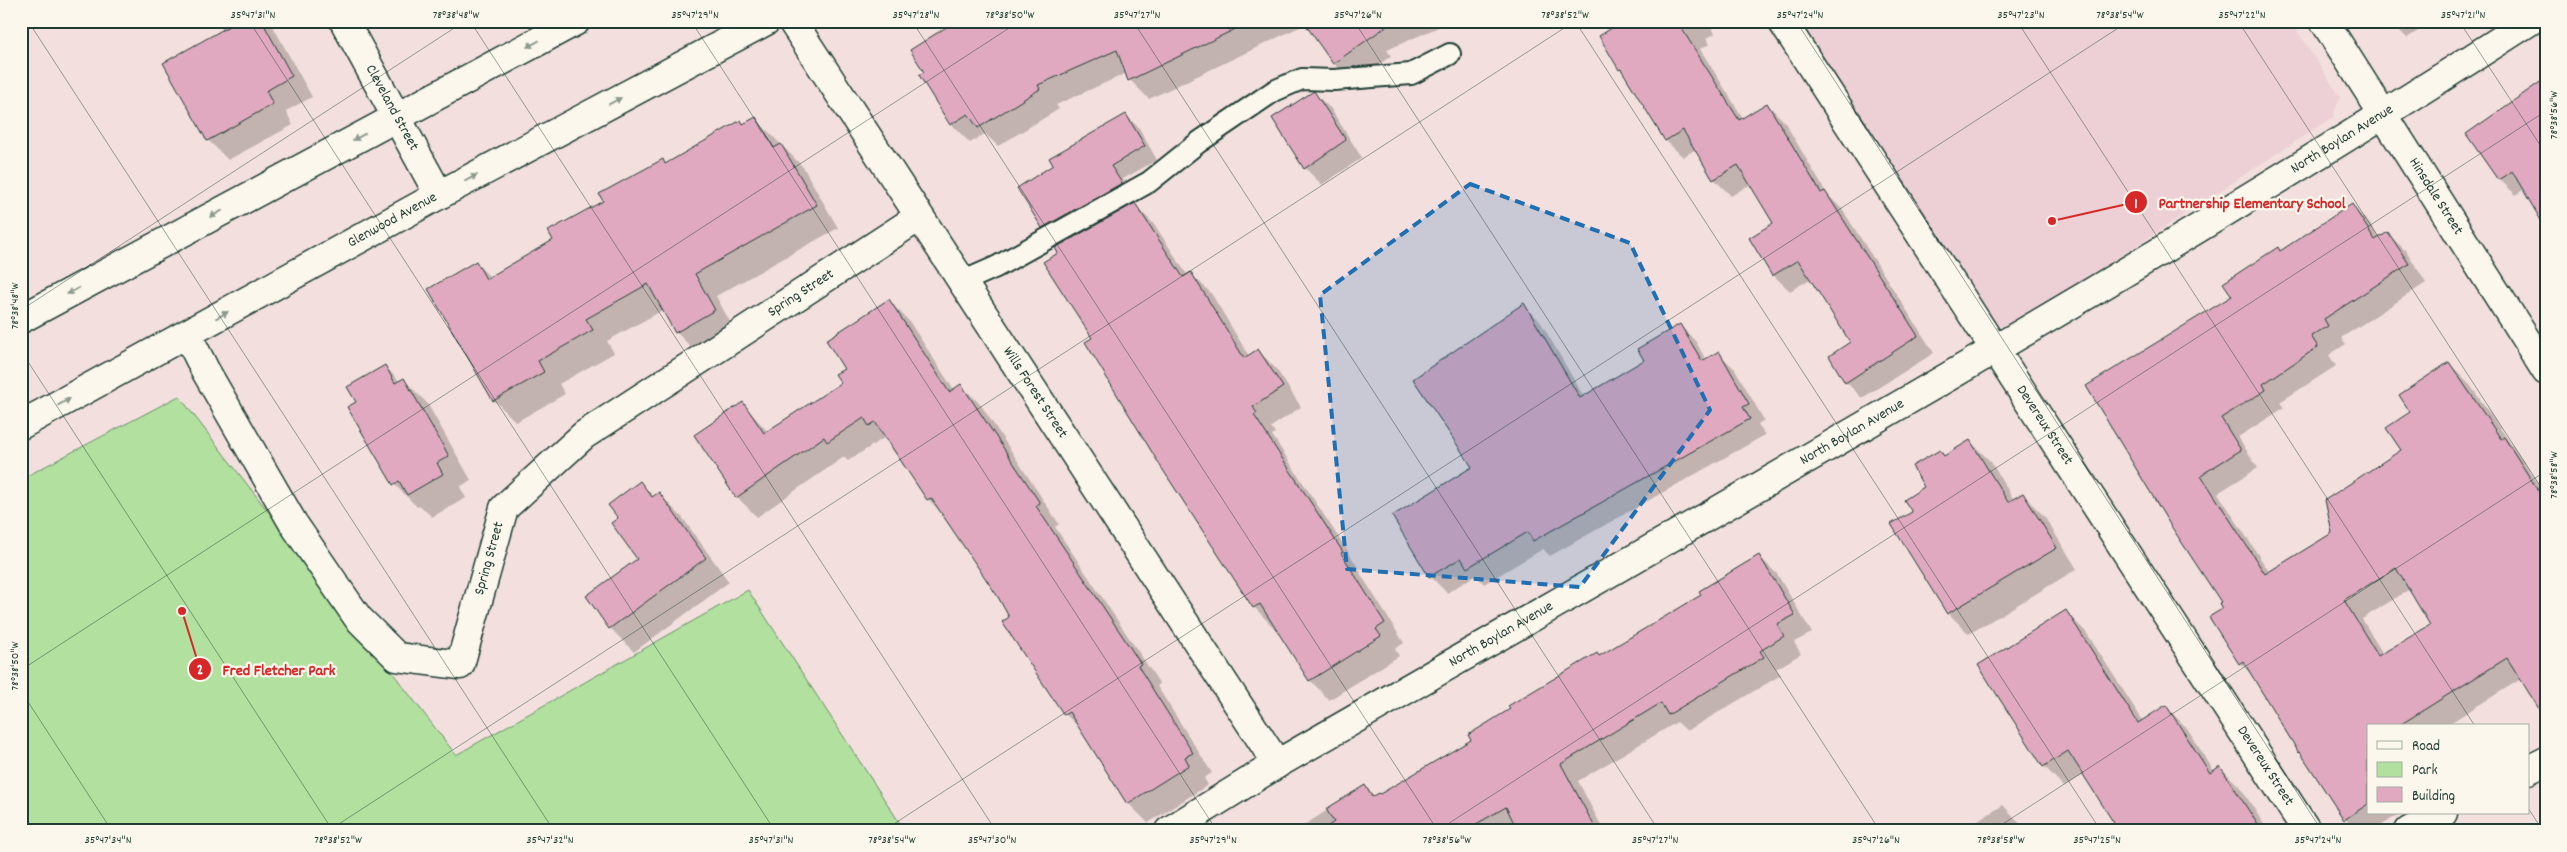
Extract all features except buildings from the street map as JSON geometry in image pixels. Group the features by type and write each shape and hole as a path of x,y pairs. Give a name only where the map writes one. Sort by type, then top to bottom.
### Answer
{"street":[{"name":"Cleveland Street","path":"344,21 439,195"},
{"path":"21,319 576,21"},
{"name":"Glenwood Avenue","path":"21,425 439,195 766,21"},
{"name":"Wills Forest Street","path":"792,21 1277,764"},
{"name":"Devereux Street","path":"1782,21 1996,348 2307,831"},
{"name":"Hinsdale Street","path":"2324,21 2546,371"},
{"name":"North Boylan Avenue","path":"1169,831 1277,764 1996,348 2384,114 2530,21"},
{"name":"Spring Street","path":"187,334 205,370 293,523 358,618 397,657 460,665 504,508 584,435 920,217"},
{"path":"2530,769 2546,762"},
{"path":"2409,831 2441,814"}],"lane":[{"path":"962,282 996,267 1149,182 1199,142 1274,91 1302,79 1334,80 1411,74 1450,54"}],"highlighted area":[{"path":"1470,184 1630,243 1710,410 1580,587 1347,569 1320,295"}],"shaded area":[{"path":"1800,21 2291,21 2340,97 2333,117 2012,327 1998,326"}],"green space":[{"path":"179,396 456,755 748,590 905,831 21,831 21,479"}],"place":[{"name":"Partnership Elementary School","path":"2052,221"},
{"name":"Fred Fletcher Park","path":"182,611"}]}
